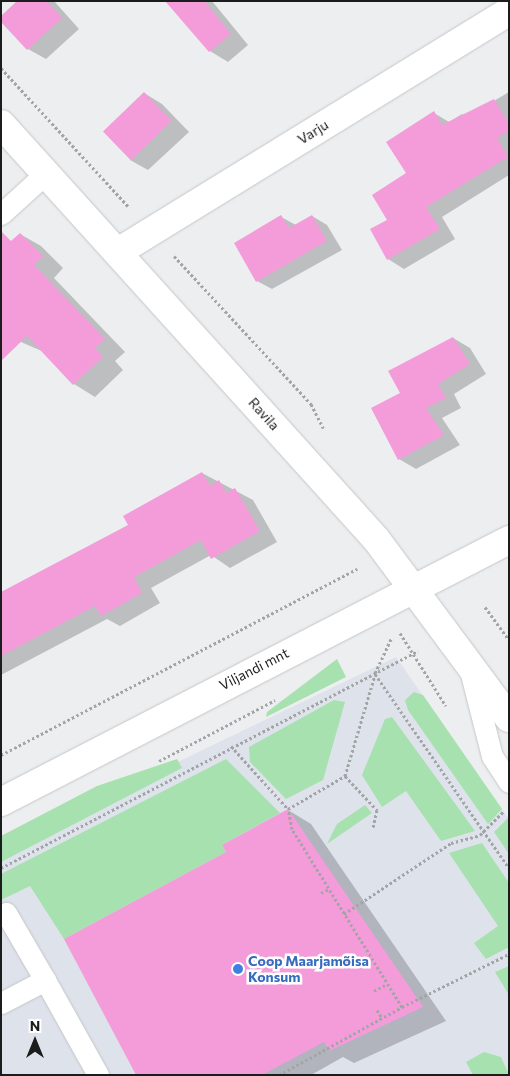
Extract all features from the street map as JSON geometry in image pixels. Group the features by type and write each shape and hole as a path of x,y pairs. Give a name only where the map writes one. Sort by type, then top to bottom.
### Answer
{"street":[{"name":"Varju","path":"118,252 509,11"},
{"name":"Ravila","path":"1,124 376,539 466,655 509,718"},
{"name":"Viljandi mnt","path":"1,802 416,590 509,540"}],"lane":[{"path":"1,214 46,173"},
{"path":"466,655 492,756 509,782"},
{"path":"6,913 98,1075"},
{"path":"1,1003 44,980"}],"path":[{"path":"1,755 356,569"},
{"path":"485,607 509,640"},
{"path":"288,809 345,776 375,674 396,627"},
{"path":"1,868 231,746 422,649"},
{"path":"375,674 509,868"},
{"path":"231,746 288,809 292,830 402,1007"},
{"path":"345,776 377,810 373,828"},
{"path":"344,914 451,842 485,831 509,806"},
{"path":"321,893 329,889"},
{"path":"280,1075 402,1007 509,954"},
{"path":"374,991 387,984"},
{"path":"377,1010 382,1018"}],"shaded area":[{"path":"396,657 509,819 509,1075 1,1075 1,847"}],"green space":[{"path":"337,659 346,677 266,717 267,712"},
{"path":"414,692 423,695 502,809 488,824 408,710 405,700"},
{"path":"334,700 345,702 323,780 286,799 250,762 249,747"},
{"path":"392,717 475,831 441,841 406,791 382,807 362,775 385,719"},
{"path":"177,759 182,768 1,862 1,836 97,786"},
{"path":"226,759 280,813 222,845 226,852 64,939 30,886 1,900 1,874"},
{"path":"365,805 372,813 327,844 337,824"},
{"path":"509,819 509,854 494,832"},
{"path":"482,843 509,883 509,947 486,959 474,943 498,926 449,853"},
{"path":"509,966 509,995 495,972"},
{"path":"484,1052 501,1057 509,1075 473,1075 466,1062"}],"building":[{"path":"17,1 47,1 62,18 27,50 1,22 1,16"},
{"path":"165,1 204,1 231,34 209,52"},
{"path":"144,92 172,121 131,160 103,132"},
{"path":"494,99 509,124 509,131 497,138 508,157 426,207 440,229 387,260 370,229 387,220 372,195 406,173 386,142 434,111 442,125"},
{"path":"281,215 289,228 312,215 327,241 256,282 234,243"},
{"path":"1,231 11,241 20,233 43,256 34,265 105,339 95,348 103,357 73,385 27,336 1,361"},
{"path":"453,337 470,364 438,384 446,398 426,408 444,435 398,460 371,408 400,393 388,371"},
{"path":"202,472 210,486 219,480 226,493 235,488 260,531 211,559 201,540 134,577 142,593 101,616 95,606 1,656 1,592 128,525 123,516"},
{"name":"Coop Maarjamõisa Konsum","path":"288,809 423,1007 329,1051 324,1042 262,1075 136,1075 64,939 226,852 222,845"}],"place":[{"name":"Coop Maarjamõisa Konsum","path":"238,969"}]}
